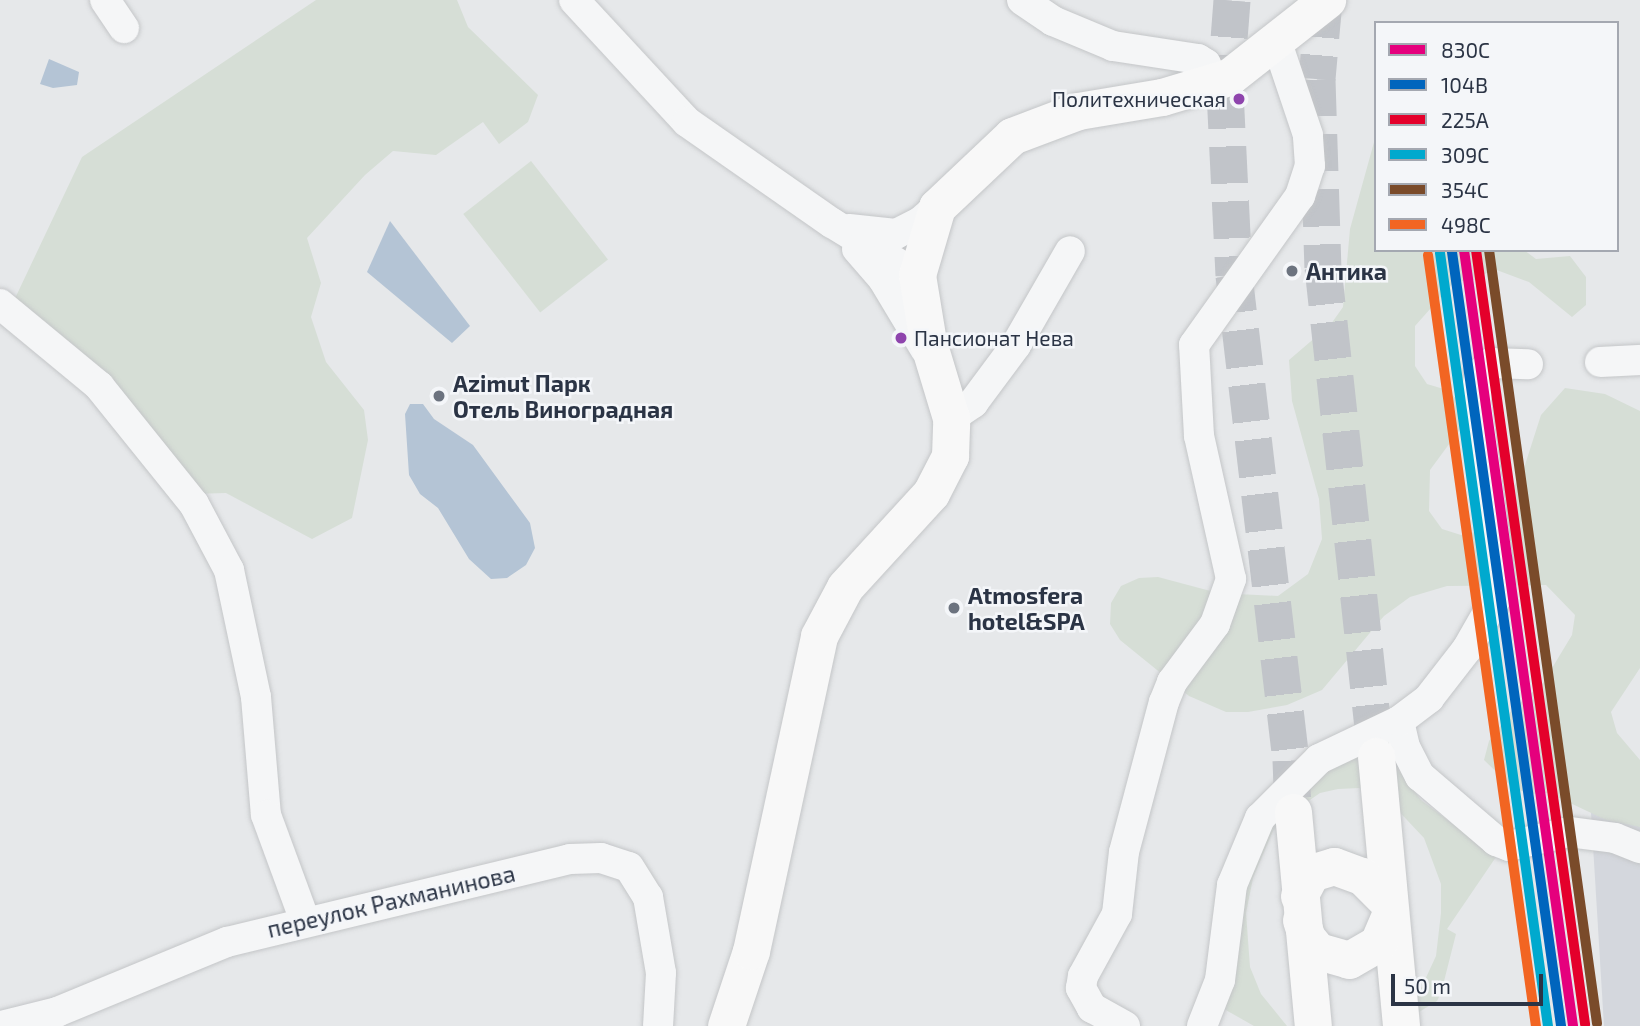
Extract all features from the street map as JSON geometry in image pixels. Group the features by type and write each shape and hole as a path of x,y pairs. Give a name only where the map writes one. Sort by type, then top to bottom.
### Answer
{"main road":[{"path":"726,1026 751,951 819,636 845,587 945,473 951,418 928,342 917,275 937,206 994,149 1042,121 1214,83 1277,43 1327,0"},
{"path":"1376,757 1401,1026"},
{"path":"1293,812 1299,908 1313,1026"},
{"path":"1334,866 1362,876 1390,909 1378,943 1349,960 1318,951 1307,939 1299,908 1311,873 1334,866"}],"street":[{"path":"105,0 124,28"},
{"path":"574,0 687,122 832,223 917,275"},
{"path":"1022,0 1053,21 1113,46 1198,59 1211,71 1214,83"},
{"path":"1125,1026 1092,1008 1081,988 1083,976 1117,914 1124,852 1164,702 1172,682 1215,624 1230,591 1230,560 1199,436 1191,359 1201,331 1307,181 1308,135 1277,43"},
{"path":"832,223 876,235 895,234 920,222 937,206"},
{"path":"832,223 883,279 939,372"},
{"path":"951,418 973,403 1016,345 1070,251"},
{"path":"0,304 99,386 194,504 229,570 256,697 267,815 305,920"},
{"path":"1600,362 1640,359"},
{"path":"1177,1026 1207,1015 1220,980 1232,885 1260,818 1318,759 1399,721 1429,698 1467,649 1495,600 1497,556 1476,400 1479,374 1491,363 1528,364"},
{"path":"1399,721 1405,747 1420,776 1496,841 1509,846 1569,832 1615,838 1640,848"},
{"name":"переулок Рахманинова","path":"1,1026 57,1012 227,942 305,920 570,859 616,861 642,881 648,897 661,974 658,1026"}],"shaded area":[{"path":"316,0 457,0 468,27 538,95 528,122 499,144 483,122 436,155 393,151 365,175 307,238 321,283 311,317 326,362 364,410 368,440 352,518 312,539 226,493 193,494 9,311 82,157"},
{"path":"1374,142 1374,252 1527,252 1536,259 1570,256 1586,277 1586,305 1572,317 1529,282 1494,269 1474,280 1454,282 1415,326 1415,366 1427,384 1447,390 1461,403 1466,421 1430,470 1429,511 1442,529 1461,535 1480,531 1493,520 1523,471 1541,415 1565,388 1605,394 1640,411 1640,668 1611,712 1617,733 1640,760 1640,827 1606,820 1549,793 1529,794 1512,787 1484,760 1489,741 1512,710 1543,683 1572,635 1575,615 1546,585 1447,586 1410,597 1384,616 1322,690 1287,705 1248,712 1226,712 1189,696 1120,640 1110,624 1111,603 1121,586 1139,578 1158,577 1218,593 1278,596 1308,574 1322,539 1319,499 1292,401 1289,360 1331,324 1343,307 1350,229"},
{"path":"531,161 608,260 540,312 463,214"},
{"path":"1388,738 1396,767 1421,800 1496,857 1447,929 1456,934 1441,993 1437,1001 1419,1012 1417,997 1436,956 1441,913 1441,884 1424,838 1390,802 1359,788 1338,789 1320,793 1284,818 1273,831 1253,878 1246,913 1250,967 1261,994 1287,1026 1254,1026 1217,1005 1241,903 1268,830 1329,769"},
{"path":"1640,766 1640,1026 1604,1026 1590,796"}],"water":[{"path":"49,59 79,72 77,85 53,88 40,84"},
{"path":"390,221 470,326 452,343 367,272"},
{"path":"410,404 423,404 434,419 473,445 530,523 535,548 526,565 507,578 491,579 469,559 438,508 420,494 409,475 405,414"}],"tunnel":[{"path":"1232,0 1225,91 1234,275 1291,760 1293,812"},
{"path":"1324,0 1317,79 1323,267 1376,756"}],"transit line":[{"name":"104В","path":"1452,252 1561,1026"},
{"name":"830С","path":"1464,252 1573,1026"},
{"name":"225А","path":"1476,252 1585,1024"},
{"name":"354С","path":"1489,252 1597,1023"},
{"name":"309С","path":"1440,253 1548,1026"},
{"name":"498С","path":"1428,255 1536,1026"}],"place":[{"name":"Политехническая","path":"1239,99"},
{"name":"Антика","path":"1292,271"},
{"name":"Пансионат Нева","path":"901,338"},
{"name":"Azimut Парк Отель Виноградная","path":"439,396"},
{"name":"Atmosfera hotel&SPA","path":"954,608"}]}
